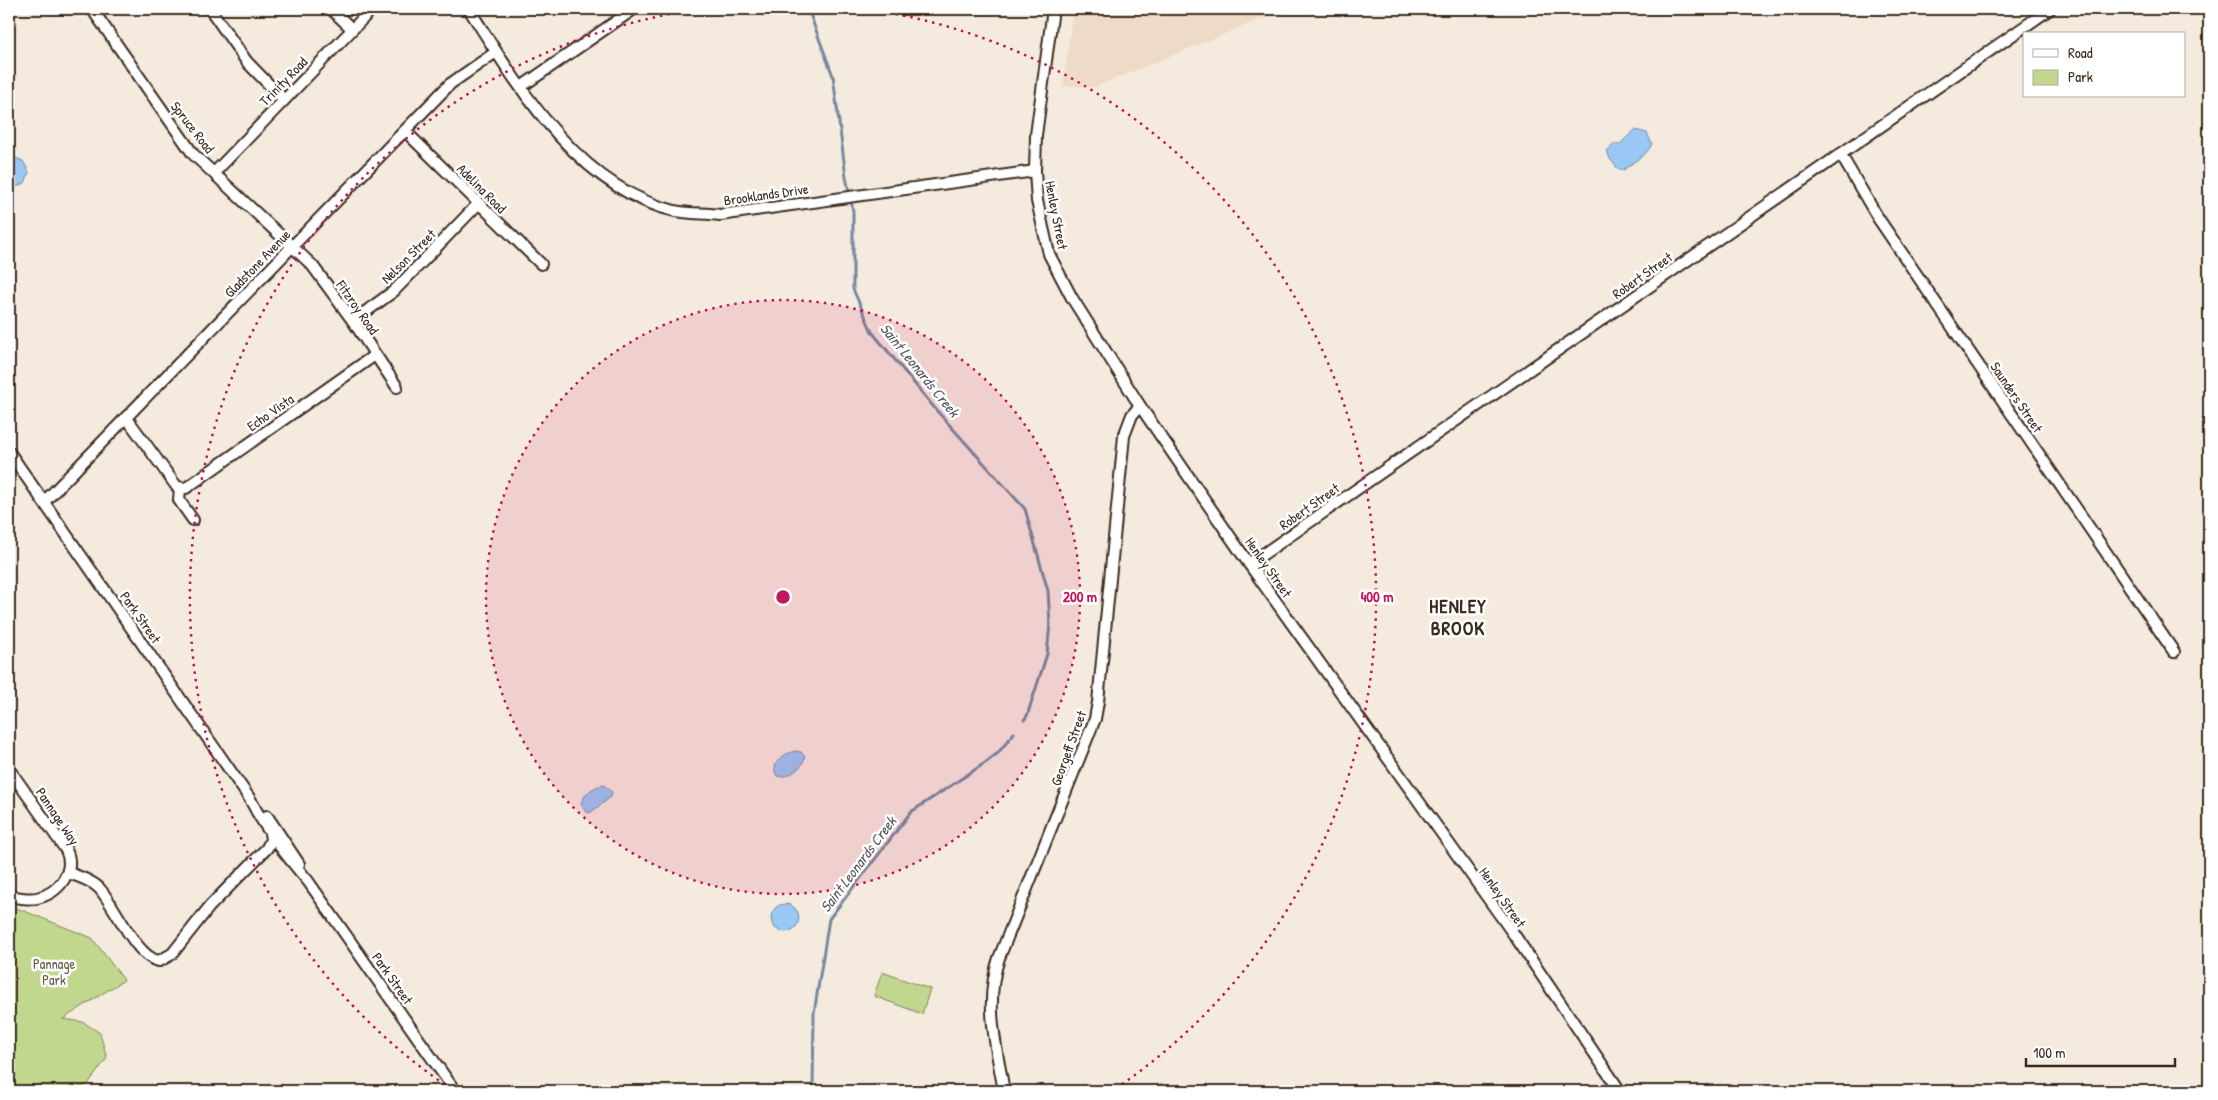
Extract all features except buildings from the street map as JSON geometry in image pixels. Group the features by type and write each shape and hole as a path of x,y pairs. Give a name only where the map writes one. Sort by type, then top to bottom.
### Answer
{"street":[{"name":"Spruce Road","path":"92,9 187,146 292,246"},
{"path":"210,9 247,62 284,100"},
{"path":"331,9 352,29"},
{"name":"Trinity Road","path":"214,173 372,9"},
{"name":"Brooklands Drive","path":"469,9 496,52 557,134 606,178 640,198 675,211 720,215 1035,171"},
{"path":"521,87 634,9"},
{"name":"Henley Street","path":"1053,9 1036,135 1035,171 1037,201 1049,254 1072,298 1140,406 1249,564 1515,936 1620,1091"},
{"name":"Robert Street","path":"1249,564 2050,9"},
{"name":"Gladstone Avenue","path":"44,502 450,84 496,52"},
{"name":"Adelina Road","path":"405,131 541,264"},
{"name":"Saunders Street","path":"1840,155 1878,218 2174,652"},
{"name":"Nelson Street","path":"353,320 394,291 478,204"},
{"name":"Fitzroy Road","path":"292,246 312,265 353,320 397,387"},
{"name":"Echo Vista","path":"180,489 186,488 375,356"},
{"name":"Georgeff Street","path":"1004,1091 992,1023 992,982 999,958 1095,719 1124,436 1132,415 1140,406"},
{"path":"126,417 180,489 179,500 193,520"},
{"name":"Park Street","path":"9,452 250,799 286,856 308,881"},
{"name":"Pannage Way","path":"9,769 66,850 70,864 68,873"},
{"name":"Park Street","path":"250,799 267,816 308,881 455,1091"},
{"path":"9,896 40,897 57,887 68,873 80,877 98,887 149,958 160,961 172,954 210,906 266,848 271,840 270,832"}],"shaded area":[{"path":"1073,9 1286,9 1095,87 1063,86"}],"green space":[{"name":"Pannage Park","path":"9,905 92,938 124,980 63,1019 83,1022 100,1033 107,1058 88,1084 73,1091 9,1091"},
{"path":"882,972 930,989 922,1014 874,996"}],"water":[{"path":"1635,130 1647,133 1652,144 1643,155 1628,167 1624,170 1619,170 1610,159 1607,151 1613,144 1620,144"},
{"path":"14,157 23,161 29,172 25,183 9,190 9,158"},
{"path":"796,751 801,752 805,757 798,769 786,776 777,776 775,767 779,759"},
{"path":"604,785 612,792 611,797 590,813 585,811 581,804 584,797 593,789"},
{"path":"785,904 795,908 799,918 795,928 785,932 775,928 771,918 775,908"}],"waterway":[{"name":"Saint Leonards Creek","path":"808,9 833,76 846,177 853,211 853,289 872,332 937,411 1025,509 1048,591 1050,624 1047,654 1027,716 1024,720"},
{"name":"Saint Leonards Creek","path":"813,1091 814,1013 829,919 911,812 985,763 998,753 1014,733"}],"district":[{"name":"HENLEY BROOK","path":"1458,617"}]}
